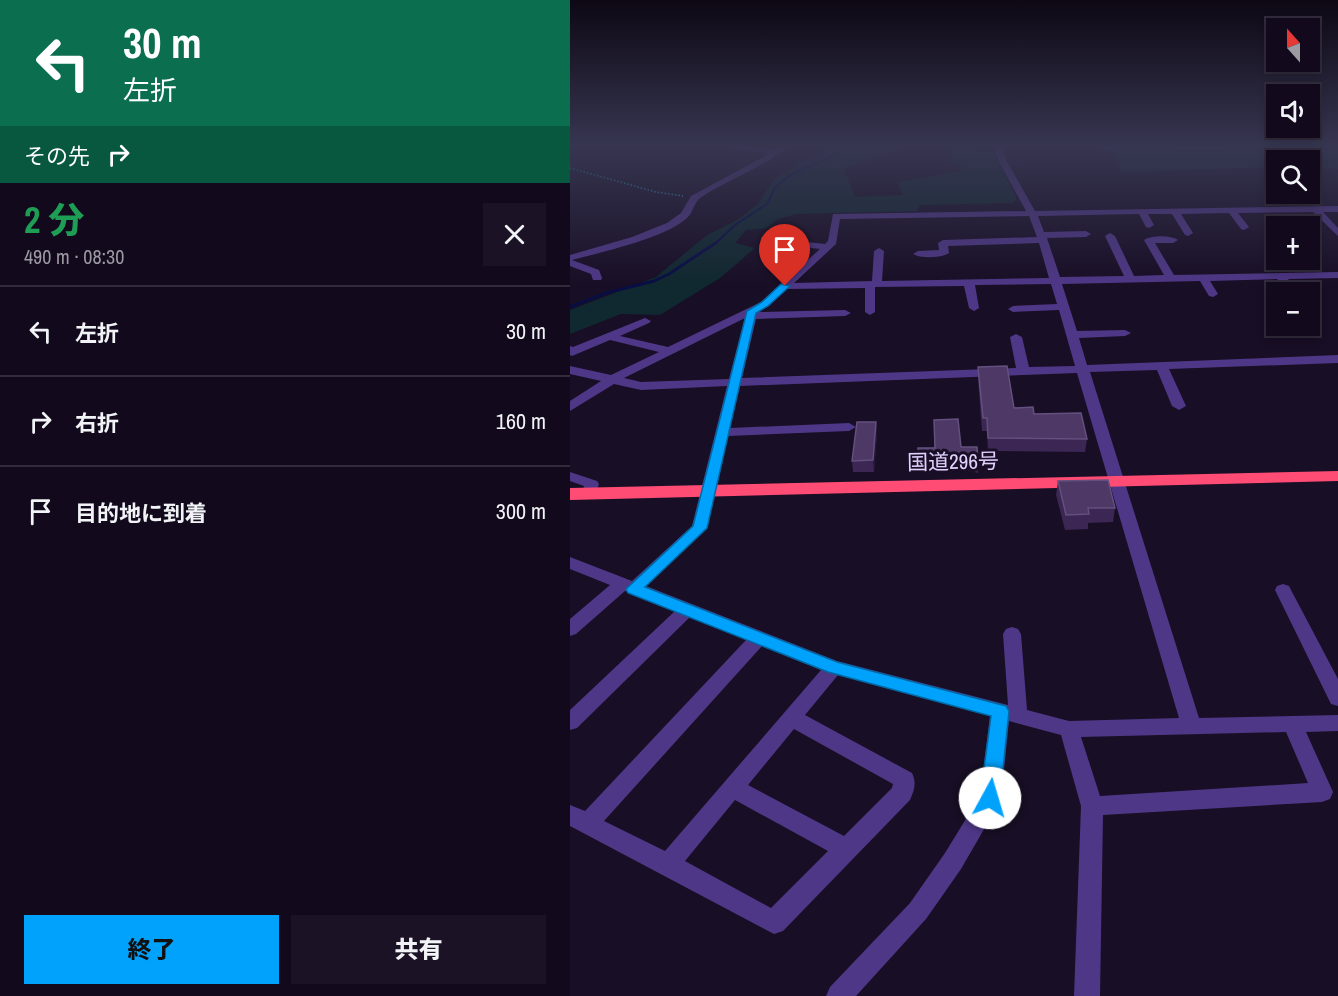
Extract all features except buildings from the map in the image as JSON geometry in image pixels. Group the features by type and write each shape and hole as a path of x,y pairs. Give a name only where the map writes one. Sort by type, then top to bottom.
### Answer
{"highway":[{"name":"国道296号","path":"570,494 1338,476"}],"street":[{"path":"570,258 659,230 685,215 694,198 706,191"},
{"path":"1020,191 1032,213 1056,280 1192,728"},
{"path":"1315,209 1338,233"},
{"path":"570,407 611,380 751,314 765,304 833,242 836,216 1338,209"},
{"path":"1231,210 1245,227"},
{"path":"1175,211 1188,233"},
{"path":"1142,212 1149,225"},
{"path":"913,215 913,228"},
{"path":"918,254 944,253 943,243 1086,234"},
{"path":"1110,236 1130,279"},
{"path":"764,239 828,247"},
{"path":"1171,279 1149,240 1173,240"},
{"path":"870,312 879,251"},
{"path":"570,263 595,272 597,278"},
{"path":"785,286 1338,275"},
{"path":"1280,276 1285,282"},
{"path":"1203,278 1213,294"},
{"path":"969,282 974,308"},
{"path":"1013,309 1064,307"},
{"path":"751,314 845,313"},
{"path":"570,629 628,587 699,528 751,314"},
{"path":"570,350 572,352 645,321"},
{"path":"1072,335 1125,333"},
{"path":"608,336 669,351"},
{"path":"1016,337 1019,373"},
{"path":"570,370 641,386 1338,359"},
{"path":"1162,366 1179,406"},
{"path":"723,432 849,427"},
{"path":"570,476 592,484 589,494"},
{"path":"570,563 834,668 1069,729 1338,723"},
{"path":"1283,590 1338,698"},
{"path":"570,722 687,610"},
{"path":"839,996 918,911 953,861 990,798 1009,713 1012,634"},
{"path":"758,638 579,819 774,921 903,793 905,780 792,718"},
{"path":"668,864 834,668"},
{"path":"1092,806 1322,792 1292,724"},
{"path":"1069,729 1092,806 1087,996"},
{"path":"733,788 846,849"}],"path":[{"path":"654,191 694,198"}],"shaded area":[{"path":"766,191 853,191 855,197 903,195 902,191 1013,191 1017,199 1012,203 920,205 917,211 796,214 779,219 766,228 746,230 735,243 755,248 720,278 660,315 621,314 570,334 570,310 656,277 707,235 737,220 758,204"}],"waterway":[{"path":"716,243 735,225 767,204 773,191"},
{"path":"570,307 606,293 654,281 669,274 717,242"}],"route":[{"path":"785,286 765,304 752,311 699,528 633,589 834,668 1000,711 990,798"}]}
